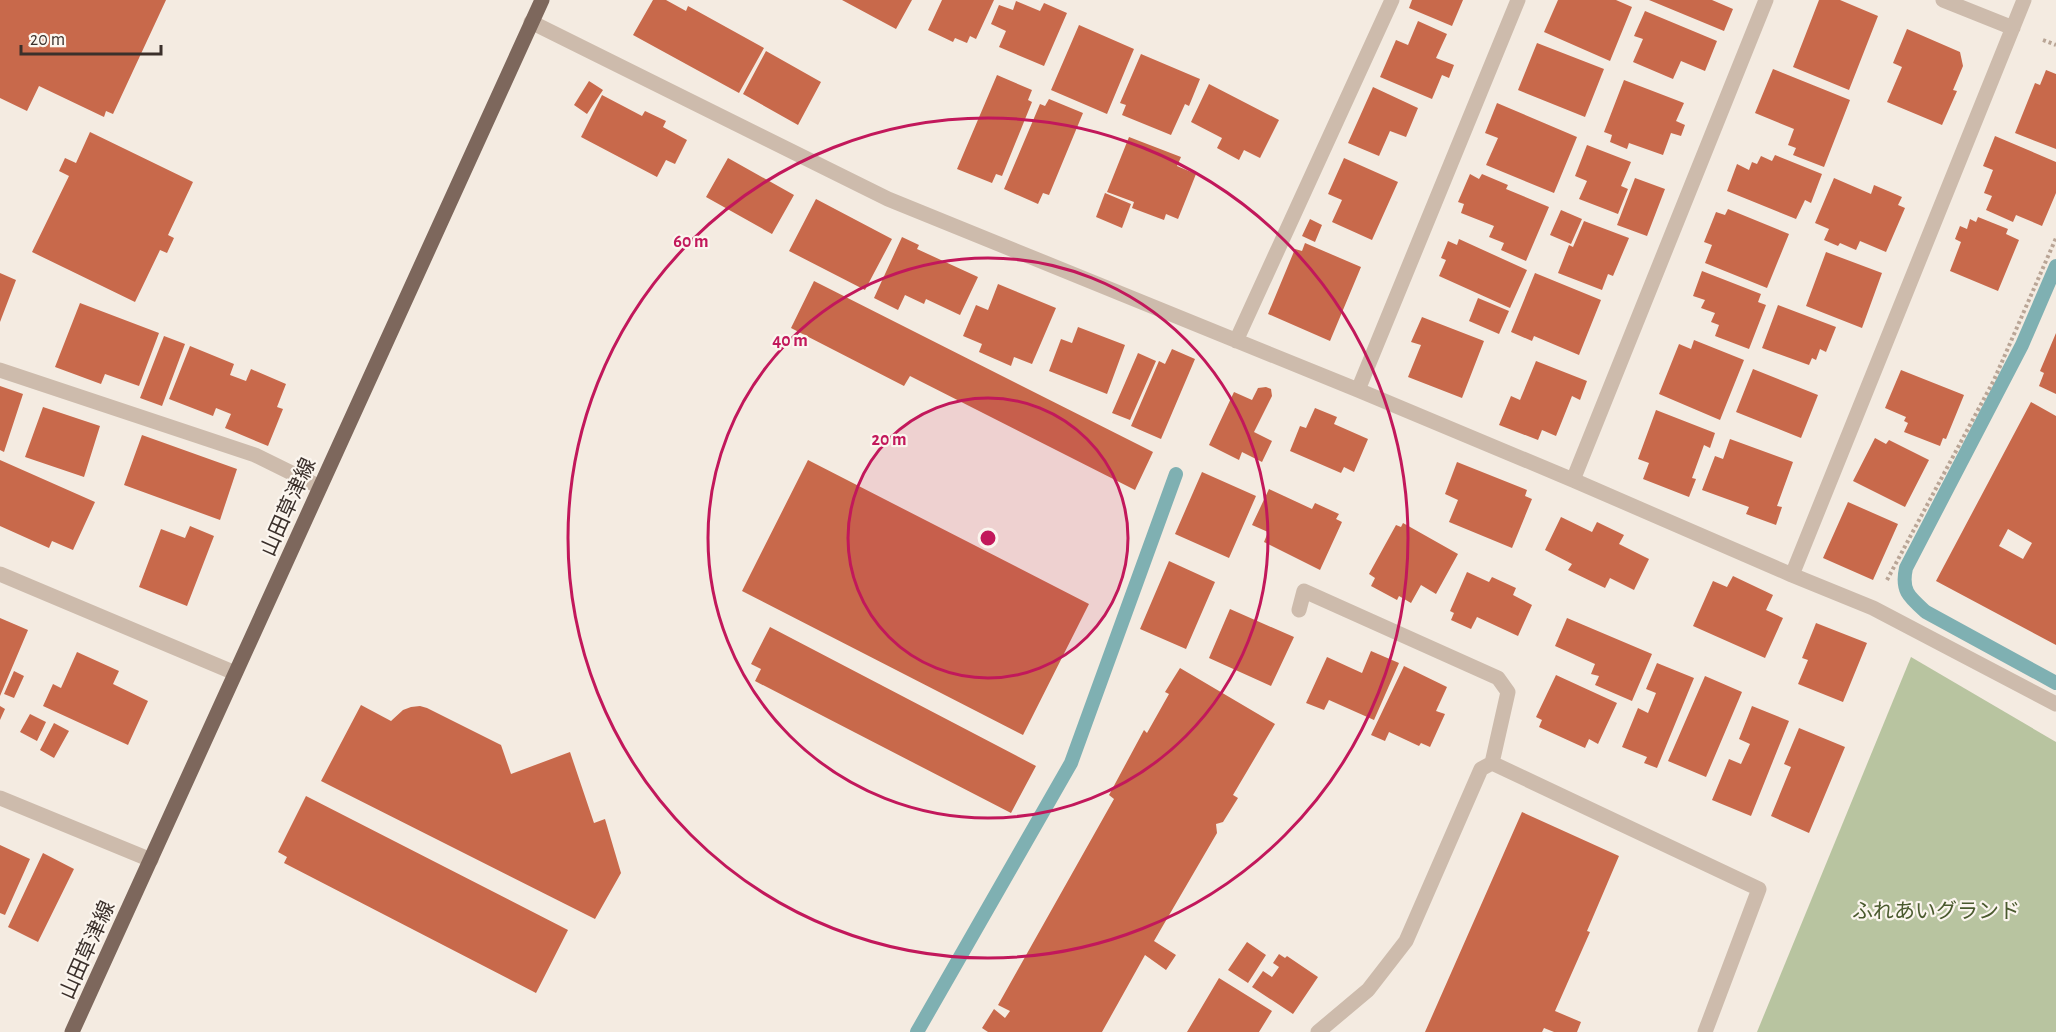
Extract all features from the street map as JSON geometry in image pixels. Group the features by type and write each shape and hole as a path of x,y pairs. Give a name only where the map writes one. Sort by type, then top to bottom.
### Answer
{"main road":[{"name":"山田草津線","path":"72,1032 542,0"}],"street":[{"path":"1236,341 1392,0"},
{"path":"1358,390 1518,0"},
{"path":"1573,480 1766,0"},
{"path":"1943,0 2013,28"},
{"path":"1792,575 2024,0"},
{"path":"531,22 888,199 1358,390 1873,608 2056,704"},
{"path":"0,370 255,455 320,487"},
{"path":"0,574 235,673"},
{"path":"1299,610 1304,591 1498,678 1508,692 1492,763 1481,770 1406,941 1368,990 1318,1032"},
{"path":"1492,763 1759,889 1705,1032"},
{"path":"0,798 151,860"}],"path":[{"path":"1873,608 1994,380 2056,238"}],"green space":[{"name":"ふれあいグランド","path":"1911,657 2056,742 2056,1032 1757,1032"}],"building":[{"path":"0,0 166,0 113,114 106,111 104,117 39,86 27,111 0,98"},
{"path":"653,0 666,0 686,11 688,6 764,48 739,93 633,35"},
{"path":"842,0 912,0 896,29"},
{"path":"942,0 994,0 976,39 970,36 967,43 955,38 953,42 928,30"},
{"path":"1412,0 1463,0 1452,26 1409,8"},
{"path":"1558,0 1616,0 1632,7 1610,61 1544,32"},
{"path":"1649,0 1712,0 1733,9 1724,31"},
{"path":"1819,0 1840,0 1878,16 1849,90 1793,67"},
{"path":"1016,1 1040,11 1044,3 1067,13 1044,66 999,47 1006,31 991,24 999,5 1013,10"},
{"path":"1645,11 1717,41 1705,71 1681,61 1673,79 1633,62 1643,39 1634,36"},
{"path":"1418,21 1447,34 1436,58 1454,65 1449,78 1442,75 1432,99 1380,77 1396,40 1408,45"},
{"path":"1079,25 1134,49 1107,114 1051,90"},
{"path":"1907,29 1960,52 1963,66 1953,90 1957,91 1942,125 1887,102 1902,67 1893,63"},
{"path":"1537,43 1604,69 1585,117 1518,90"},
{"path":"766,51 821,82 798,125 743,94"},
{"path":"1141,54 1200,79 1189,106 1185,104 1171,135 1122,115 1126,105 1120,103"},
{"path":"1773,69 1850,100 1824,167 1793,155 1796,148 1788,145 1794,129 1755,113"},
{"path":"2046,70 2056,74 2056,149 2015,133 2035,83 2040,85"},
{"path":"997,75 1032,90 1028,100 1032,102 1002,176 996,174 992,183 957,169"},
{"path":"1624,80 1684,103 1676,121 1685,125 1681,136 1671,133 1663,155 1629,143 1627,149 1610,142 1612,135 1604,132"},
{"path":"589,81 603,90 587,114 574,105"},
{"path":"1209,84 1279,120 1260,158 1244,150 1239,160 1217,148 1222,138 1191,122"},
{"path":"1373,87 1418,108 1406,137 1390,131 1379,156 1348,143"},
{"path":"602,95 642,116 645,111 666,121 663,127 687,140 675,164 666,160 657,177 581,137"},
{"path":"1049,99 1083,113 1049,195 1043,193 1038,204 1004,189 1040,104 1045,106"},
{"path":"1497,103 1577,137 1554,193 1486,165 1498,138 1485,133"},
{"path":"90,132 193,182 168,235 174,238 167,253 160,250 135,302 32,252 69,176 59,171 65,158 76,163"},
{"path":"1995,136 2056,162 2056,193 2042,226 2016,215 2013,222 1986,210 1992,196 1984,193 1993,170 1983,166"},
{"path":"1129,137 1181,157 1177,166 1196,174 1178,219 1166,214 1164,220 1132,208 1134,202 1107,192"},
{"path":"1587,145 1631,162 1621,186 1628,189 1618,214 1579,199 1587,181 1575,176"},
{"path":"1775,155 1822,174 1811,203 1805,200 1796,219 1727,191 1737,164 1749,170 1752,162 1757,164 1761,156 1772,161"},
{"path":"728,158 794,195 772,234 706,197"},
{"path":"1344,158 1398,182 1372,240 1332,222 1342,200 1328,194"},
{"path":"1470,174 1479,179 1482,174 1508,185 1506,189 1549,207 1526,261 1501,250 1504,243 1489,237 1494,226 1461,213 1464,204 1458,202"},
{"path":"1635,178 1665,189 1647,236 1617,225"},
{"path":"1834,178 1871,194 1874,185 1902,197 1898,205 1905,208 1886,252 1860,241 1856,250 1840,243 1838,246 1824,240 1829,229 1815,223"},
{"path":"1105,193 1131,204 1122,228 1096,217"},
{"path":"816,199 892,239 865,290 789,251"},
{"path":"1728,209 1789,234 1767,288 1705,263 1712,245 1704,242 1716,212 1725,215"},
{"path":"1561,210 1582,219 1571,244 1550,235"},
{"path":"1978,217 2008,229 2006,234 2019,240 1998,291 1950,271 1961,242 1955,239 1960,226 1967,229 1970,219 1976,222"},
{"path":"1310,219 1322,225 1315,242 1302,236"},
{"path":"1584,221 1629,238 1613,276 1608,274 1602,290 1558,273 1569,245 1573,247"},
{"path":"902,237 919,245 917,249 978,277 960,315 926,299 924,304 905,295 898,310 874,298"},
{"path":"1459,239 1527,270 1510,308 1439,276 1446,260 1441,258 1448,241 1457,245"},
{"path":"1305,243 1361,267 1330,341 1268,314 1295,249 1302,251"},
{"path":"1826,252 1882,273 1862,328 1806,306"},
{"path":"1702,271 1761,294 1758,302 1766,305 1749,349 1715,336 1719,325 1711,322 1715,313 1701,308 1705,300 1693,296"},
{"path":"0,273 16,280 0,322"},
{"path":"1535,273 1601,300 1579,355 1534,336 1532,341 1511,332"},
{"path":"814,281 1153,452 1135,490 910,376 904,386 791,328"},
{"path":"998,284 1056,308 1032,364 1014,357 1011,366 979,352 982,344 963,336 976,305 988,310"},
{"path":"1478,298 1509,311 1499,334 1469,321"},
{"path":"80,303 159,333 139,386 105,374 101,384 55,367"},
{"path":"1778,305 1836,327 1826,352 1820,349 1816,360 1812,358 1809,365 1762,348"},
{"path":"1422,317 1484,341 1462,398 1408,377 1421,345 1411,342"},
{"path":"1078,327 1125,345 1107,394 1049,371 1061,339 1072,343"},
{"path":"2056,333 2056,394 2039,386 2044,373 2040,371"},
{"path":"164,336 185,344 162,406 140,398"},
{"path":"1694,340 1744,360 1720,420 1659,394 1679,344 1691,349"},
{"path":"190,346 234,364 230,375 246,381 251,369 286,384 277,407 283,409 268,446 225,428 231,414 216,408 213,416 169,399"},
{"path":"1172,349 1195,359 1161,439 1131,426 1159,361 1165,364"},
{"path":"1138,353 1156,361 1130,420 1112,413"},
{"path":"1536,361 1587,381 1580,400 1572,396 1556,436 1542,430 1538,440 1499,425 1511,396 1520,400"},
{"path":"1753,369 1818,395 1801,438 1736,412"},
{"path":"1901,370 1964,395 1946,439 1943,438 1940,446 1904,432 1908,423 1904,421 1906,417 1885,408"},
{"path":"0,386 23,394 4,452 0,450"},
{"path":"1258,388 1271,389 1272,396 1254,432 1272,441 1262,462 1242,452 1239,460 1209,445 1234,392 1252,400"},
{"path":"2031,402 2056,416 2056,645 1936,581","holes":["2008,529 2032,543 2023,559 1999,546"]},
{"path":"43,407 100,426 84,477 25,457"},
{"path":"1315,408 1337,417 1334,424 1368,439 1354,472 1344,467 1341,473 1290,451 1300,426 1306,428"},
{"path":"1656,410 1715,433 1710,448 1704,445 1692,478 1696,479 1689,497 1643,479 1649,463 1638,459"},
{"path":"142,435 237,469 220,520 124,485"},
{"path":"1875,438 1886,444 1889,440 1929,460 1905,507 1853,481"},
{"path":"1730,439 1793,462 1777,506 1782,507 1776,525 1746,514 1749,507 1702,490 1715,456 1723,459"},
{"path":"0,460 95,502 73,550 52,541 49,548 0,526"},
{"path":"808,460 1089,604 1023,735 742,591"},
{"path":"1457,462 1527,490 1525,496 1532,499 1512,548 1449,522 1458,500 1445,494"},
{"path":"1202,472 1256,496 1229,558 1175,534"},
{"path":"1269,489 1312,509 1315,503 1339,514 1336,519 1342,522 1320,570 1264,542 1268,532 1252,525"},
{"path":"1848,502 1898,524 1873,580 1823,558"},
{"path":"1561,517 1592,532 1597,522 1624,535 1619,544 1649,559 1634,590 1610,578 1605,588 1568,570 1572,564 1545,550"},
{"path":"1403,523 1458,554 1436,594 1421,585 1411,603 1399,596 1397,600 1371,586 1375,578 1369,574 1396,525 1401,527"},
{"path":"190,526 214,536 187,606 139,587 161,529 185,538"},
{"path":"1169,561 1215,582 1186,649 1140,629"},
{"path":"1467,572 1489,582 1492,577 1516,588 1513,595 1532,605 1518,636 1477,617 1471,629 1451,620 1454,613 1450,611"},
{"path":"1733,576 1773,595 1766,610 1783,618 1765,658 1693,626 1713,581 1727,587"},
{"path":"1230,609 1294,637 1271,686 1209,658"},
{"path":"0,618 28,630 0,696"},
{"path":"1567,618 1652,654 1632,701 1595,685 1599,676 1591,674 1595,664 1555,646"},
{"path":"1816,623 1867,643 1843,702 1798,684 1808,660 1802,658"},
{"path":"770,627 1036,766 1011,813 755,681 761,669 751,664"},
{"path":"1371,651 1399,663 1374,720 1329,700 1324,710 1306,703 1327,657 1362,673"},
{"path":"77,652 119,671 113,684 148,701 128,745 43,706 53,684 61,688"},
{"path":"1657,663 1694,678 1657,768 1644,763 1647,757 1622,747 1638,708 1648,713 1656,693 1646,689"},
{"path":"1404,666 1447,687 1436,711 1445,714 1430,747 1421,743 1419,746 1389,732 1385,741 1371,735"},
{"path":"1180,668 1275,724 1233,795 1238,798 1223,822 1216,824 1217,833 1154,941 1176,955 1166,970 1145,955 1102,1032 988,1032 982,1028 994,1009 1005,1018 1010,1011 998,1005 1114,799 1109,795 1144,730 1147,733 1169,694 1165,692"},
{"path":"14,671 24,676 14,698 4,694"},
{"path":"1556,675 1617,703 1598,744 1589,739 1585,748 1539,727 1542,720 1536,717"},
{"path":"1705,676 1742,692 1706,777 1668,761"},
{"path":"361,705 391,721 403,710 411,707 427,708 501,745 511,774 570,752 594,823 605,819 621,873 595,919 321,781"},
{"path":"0,706 5,709 0,720"},
{"path":"1752,706 1789,721 1751,816 1712,800 1729,759 1741,764 1750,744 1739,739"},
{"path":"30,714 46,722 37,741 20,732"},
{"path":"54,723 69,731 54,758 40,750"},
{"path":"1799,728 1845,747 1809,833 1771,816 1791,767 1784,764"},
{"path":"306,796 568,930 536,993 284,863 287,857 278,852"},
{"path":"1522,812 1619,856 1587,931 1590,932 1555,1011 1581,1022 1577,1032 1554,1032 1544,1028 1542,1032 1425,1032"},
{"path":"0,845 30,859 5,915 0,913"},
{"path":"43,853 74,869 38,942 8,927"},
{"path":"1247,942 1266,955 1248,983 1228,970"},
{"path":"1279,954 1285,958 1287,956 1318,977 1293,1014 1252,987 1263,971 1272,977 1279,967 1273,963"},
{"path":"1219,978 1272,1011 1259,1032 1187,1032"}],"waterway":[{"path":"2056,266 2022,345 1906,568 1905,576 1908,593 1926,612 2056,683"},
{"path":"917,1032 1071,763 1176,474"}]}
